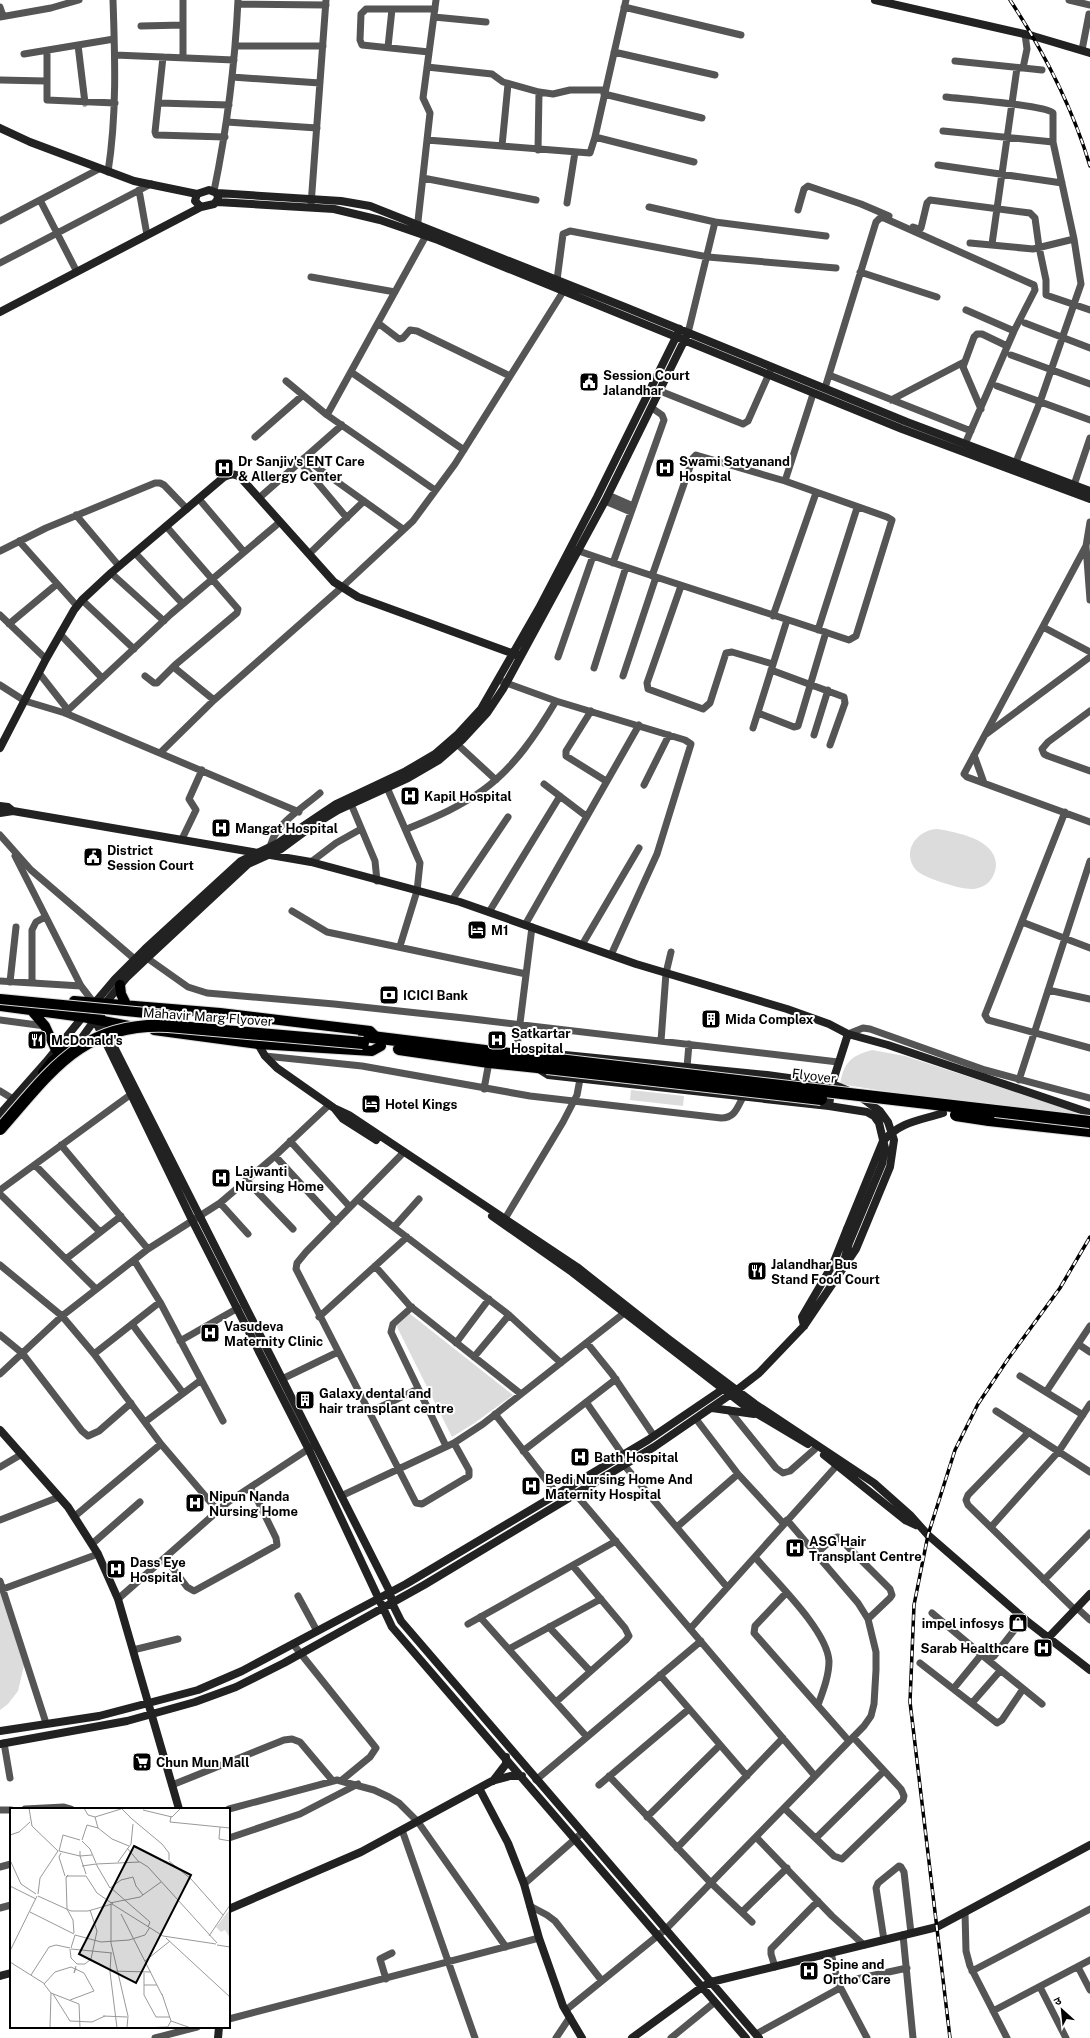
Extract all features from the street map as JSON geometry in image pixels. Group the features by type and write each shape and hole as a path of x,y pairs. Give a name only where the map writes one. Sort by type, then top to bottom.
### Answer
{"highway":[{"name":"Mahavir Marg Flyover","path":"0,1121 53,1062 78,1042 102,1030 119,1025 146,1021 183,1021 379,1042"},
{"name":"Mahavir Marg Flyover","path":"0,1129 58,1064 70,1054 94,1038 121,1029 138,1026 168,1026 363,1040"},
{"path":"379,1042 516,1055 543,1063"},
{"path":"379,1042 490,1062 543,1063"},
{"name":"Flyover","path":"543,1063 1090,1131"},
{"name":"Flyover","path":"543,1063 1090,1122"}],"main road":[{"path":"120,986 121,994 127,1006"},
{"path":"0,994 99,1012 150,1030 258,1044 372,1051 379,1042 370,1031 220,1013 127,1006 99,1012 83,1017 0,1006"},
{"path":"0,999 167,1016 183,1021"},
{"path":"32,1010 45,1026 56,1050"}],"street":[{"path":"0,7 1,16 51,8 79,0"},
{"path":"108,172 114,134 115,103 113,0"},
{"path":"183,0 183,58"},
{"path":"416,233 419,224 430,111 423,98 436,0"},
{"path":"875,0 1025,34 1090,53"},
{"path":"1069,0 1090,5"},
{"path":"217,202 215,192 227,122 236,46 238,2 326,3 311,203"},
{"path":"427,140 590,153 595,137 625,4 741,35"},
{"path":"388,47 392,8"},
{"path":"429,52 361,44 361,14 366,9 435,9"},
{"path":"1082,50 1089,14"},
{"path":"434,17 486,22"},
{"path":"141,26 183,25"},
{"path":"992,244 1012,104 1020,68 1027,49 1025,34"},
{"path":"24,54 114,39"},
{"path":"78,45 85,103"},
{"path":"236,46 323,46"},
{"path":"47,50 47,100 85,103 115,103"},
{"path":"614,52 715,76"},
{"path":"114,55 234,60"},
{"path":"163,57 155,132 157,136 225,137"},
{"path":"955,61 1042,70"},
{"path":"427,67 492,74 498,80 508,84 553,94 570,90 605,92 702,118"},
{"path":"232,78 320,83"},
{"path":"0,80 46,81"},
{"path":"502,146 508,84"},
{"path":"538,150 539,92"},
{"path":"946,97 1012,104 1052,111 1053,142 1082,280 1075,305 1052,370 1014,467"},
{"path":"158,103 229,105"},
{"path":"227,122 317,128"},
{"path":"0,128 30,142 99,169 151,184 197,194"},
{"path":"943,131 1053,142"},
{"path":"595,137 694,162"},
{"path":"567,203 575,152"},
{"path":"938,165 1062,183"},
{"path":"0,221 99,169"},
{"path":"423,178 536,200"},
{"path":"0,263 151,184"},
{"path":"798,210 804,189 808,186 861,204 919,229 921,228 929,201 997,208 1033,215 1035,218 1038,248 1046,280 1046,294 1090,310"},
{"path":"139,190 147,235"},
{"path":"201,207 194,199 197,194 200,191 215,192 311,203 357,214 416,233 428,232 568,284 680,329 965,444 1014,467 1090,499"},
{"path":"40,200 77,272"},
{"path":"0,312 201,207 209,206 217,202 311,203 370,206 419,224 428,232 563,292 813,394 1014,467 1090,491"},
{"path":"649,207 715,222 826,236"},
{"path":"825,388 876,222 880,218 884,218 1033,284 1035,290 1007,346 965,444"},
{"path":"0,1114 83,1017 99,1012 137,962 147,958 248,864 336,804 386,784 439,760 487,713 502,681 574,550 634,433 652,408 688,333 708,257 715,222"},
{"path":"557,280 563,237 566,231 708,257 836,268"},
{"path":"327,415 428,232"},
{"path":"970,243 1038,248 1074,238"},
{"path":"860,272 937,297"},
{"path":"311,277 395,292"},
{"path":"160,753 214,700 341,588 413,521 464,450 568,284"},
{"path":"966,310 1014,331"},
{"path":"378,323 399,339 403,338 410,330 414,330 510,376"},
{"path":"1025,323 1090,348"},
{"path":"574,550 607,498 680,329"},
{"path":"981,409 964,371 964,362 977,334 982,334 1007,346"},
{"path":"1010,355 1090,384"},
{"path":"890,400 964,362"},
{"path":"660,391 743,424 748,421 772,367"},
{"path":"351,372 464,450"},
{"path":"829,375 971,431"},
{"path":"286,381 327,415 435,490"},
{"path":"997,386 1090,419"},
{"path":"785,481 813,394"},
{"path":"255,437 303,395"},
{"path":"613,563 664,420 662,415 652,408"},
{"path":"259,498 342,425"},
{"path":"1074,485 1090,438"},
{"path":"574,550 626,567 654,577 681,586 850,640 854,639 892,520 888,517 857,508 785,481 698,455 694,457 654,577 623,676"},
{"path":"302,460 403,529"},
{"path":"302,460 347,518"},
{"path":"0,748 46,659 79,603 110,573 224,477 235,474 241,478 341,588 358,597 517,655"},
{"path":"0,551 76,515 158,482 164,485 187,509"},
{"path":"773,616 816,493"},
{"path":"607,498 632,509"},
{"path":"199,499 244,552"},
{"path":"309,554 364,501"},
{"path":"818,630 857,508"},
{"path":"76,515 119,566"},
{"path":"66,711 183,604 280,522"},
{"path":"1090,522 1086,546 1090,600"},
{"path":"145,676 156,683 237,613 237,607 166,526"},
{"path":"19,541 57,584 134,649"},
{"path":"1086,546 964,774 967,777 1090,822"},
{"path":"135,552 183,604"},
{"path":"558,657 593,556"},
{"path":"594,668 626,567"},
{"path":"110,573 164,621"},
{"path":"9,624 57,584"},
{"path":"681,586 647,683 648,689 703,709 710,703 726,653 732,652 841,695 845,699 830,745"},
{"path":"0,615 46,659"},
{"path":"753,728 787,620"},
{"path":"1043,628 1090,652"},
{"path":"758,713 794,727 798,726 826,632"},
{"path":"60,634 102,678"},
{"path":"983,736 1090,657"},
{"path":"175,665 176,669 214,700"},
{"path":"39,673 66,711"},
{"path":"502,681 590,711 639,725 691,744 657,854 611,955"},
{"path":"0,1137 67,1060 99,1012 137,962 241,861 258,852 270,850 292,842 315,824 386,784 435,754 458,734 481,709 502,681"},
{"path":"0,685 25,701 66,711 299,812"},
{"path":"814,735 828,690"},
{"path":"407,829 462,804 496,780 534,735 556,700"},
{"path":"590,711 566,751 566,756 606,781"},
{"path":"1090,711 1048,742 1042,749 1044,754 1048,756 1090,771"},
{"path":"516,1055 526,974 529,926 586,816 639,725"},
{"path":"644,785 669,735"},
{"path":"457,744 496,780"},
{"path":"974,755 984,783"},
{"path":"182,839 196,810 189,799 202,770"},
{"path":"386,784 407,829 420,863 418,891 400,946"},
{"path":"544,784 586,816"},
{"path":"270,850 275,833 320,794"},
{"path":"489,912 560,796"},
{"path":"351,804 375,861 377,881"},
{"path":"0,806 8,807 13,811"},
{"path":"0,813 13,811 258,852"},
{"path":"1065,812 986,1014 988,1020 1034,1034 1090,1048"},
{"path":"452,900 508,817"},
{"path":"311,862 336,843 361,828"},
{"path":"0,835 30,870 137,962"},
{"path":"10,847 81,986 99,1012 282,1379 392,1626 715,2002 742,2037"},
{"path":"582,945 638,848"},
{"path":"270,850 377,881 452,900 666,973 787,1009 829,1024 848,1034 888,1045 1090,1113"},
{"path":"1019,1080 1090,864"},
{"path":"292,911 324,931 526,974"},
{"path":"32,983 32,930 36,922 45,917"},
{"path":"1022,922 1090,948"},
{"path":"10,982 16,927"},
{"path":"661,1041 666,973 671,952"},
{"path":"147,958 188,987 207,993 334,1004 838,1062"},
{"path":"0,981 81,986"},
{"path":"1048,990 1090,999"},
{"path":"99,1012 130,1095 192,1220 238,1308 312,1447 341,1496 390,1592 392,1603 401,1621 536,1780 758,2036 839,1985 907,1968"},
{"path":"0,1020 45,1026"},
{"path":"829,1106 832,1084 848,1034 863,1028 870,1029 1019,1080 1090,1098"},
{"path":"258,1044 265,1056 277,1068 332,1107 343,1120 402,1154 504,1221 627,1311 734,1393 839,1463 906,1520 919,1527 1023,1619 1090,1670"},
{"path":"687,1067 689,1044"},
{"path":"10,1778 2,1743 80,1730 152,1714 195,1702 236,1687 301,1654 392,1603 624,1465 696,1419 734,1393 759,1373 804,1326 856,1249 890,1167 894,1140 888,1122 880,1111 855,1093 832,1084 569,1054 545,1053 543,1063 548,1075 829,1106 867,1112 874,1116 879,1123 885,1148 882,1164 846,1249 842,1268"},
{"path":"265,1056 362,1066 484,1089 573,1102 728,1118 734,1115 743,1097"},
{"path":"484,1089 490,1062"},
{"path":"504,1221 573,1102 580,1079"},
{"path":"0,1090 13,1099"},
{"path":"0,1190 130,1095"},
{"path":"0,1374 62,1316 148,1249 220,1203 275,1156 290,1141 332,1107"},
{"name":"Flyover","path":"804,1326 802,1316 833,1264 874,1159 883,1141 892,1131 903,1125 943,1113"},
{"path":"290,1141 350,1207"},
{"path":"61,1145 148,1249"},
{"path":"402,1154 297,1263 296,1269 319,1317 370,1412 415,1502 422,1504 469,1476 469,1470 454,1442"},
{"path":"275,1156 336,1222"},
{"path":"34,1165 100,1232"},
{"path":"246,1180 293,1229"},
{"path":"0,1194 96,1290"},
{"path":"394,1227 419,1199"},
{"path":"358,1200 509,1315 561,1363"},
{"path":"220,1203 248,1234"},
{"path":"66,1259 121,1216"},
{"path":"319,1317 407,1237"},
{"path":"134,1260 160,1302 223,1421"},
{"path":"0,1265 62,1316 94,1354 161,1444 218,1511"},
{"path":"375,1266 412,1307 521,1394"},
{"path":"456,1343 489,1299"},
{"path":"94,1354 160,1302"},
{"path":"412,1307 393,1324 391,1332 446,1446"},
{"path":"180,1341 238,1308"},
{"path":"341,1496 454,1442 495,1414 627,1311"},
{"path":"474,1357 509,1315"},
{"path":"132,1324 183,1393"},
{"path":"1046,1392 1090,1326"},
{"path":"0,1335 22,1353 82,1431 88,1436 99,1431 131,1403"},
{"path":"587,1342 616,1379 654,1436"},
{"path":"1078,1344 1090,1352"},
{"path":"282,1379 338,1352"},
{"path":"1020,1376 1083,1415"},
{"path":"523,1450 616,1379"},
{"path":"145,1422 201,1380"},
{"path":"0,1731 84,1719 149,1703 198,1690 242,1671 380,1598 654,1436 726,1387"},
{"path":"370,1412 418,1389"},
{"path":"734,1393 759,1415 839,1463"},
{"path":"586,1402 622,1455"},
{"path":"991,1527 1059,1451 1090,1404"},
{"path":"712,1408 759,1415"},
{"path":"728,1410 776,1468 784,1473 790,1471 815,1449"},
{"path":"996,1411 1090,1472"},
{"path":"495,1414 557,1494"},
{"path":"556,2038 568,2014 602,1982 666,1929 711,1884 851,1739 871,1716 874,1704 876,1652 868,1619 858,1603 817,1553 738,1474 696,1419"},
{"path":"0,1430 75,1516 98,1554 118,1599 149,1703 178,1808"},
{"path":"1029,1432 968,1495 966,1500 968,1505 1044,1580 1090,1620"},
{"path":"75,1516 161,1444"},
{"path":"118,1599 218,1511 251,1486 312,1447"},
{"path":"0,1467 22,1454"},
{"path":"690,1628 839,1463"},
{"path":"624,1465 727,1587"},
{"path":"677,1527 738,1474"},
{"path":"165,1558 187,1587 194,1591 276,1545 276,1538 251,1486"},
{"path":"569,1487 815,1776"},
{"path":"0,1520 59,1497"},
{"path":"92,1544 140,1502"},
{"path":"1044,1580 1090,1533"},
{"path":"817,1553 834,1538 838,1537 890,1589 892,1595 890,1598 868,1619"},
{"path":"468,1624 616,1541"},
{"path":"3,1589 98,1554"},
{"path":"755,1557 816,1628 824,1643 828,1660 826,1682 818,1705"},
{"path":"556,1702 629,1636 625,1628 601,1598 573,1566"},
{"path":"0,1581 46,1724"},
{"path":"784,1808 834,1856 842,1859 903,1800 903,1793 884,1771 818,1705 754,1633 755,1626 786,1593"},
{"path":"1048,1638 1090,1594"},
{"path":"298,1596 317,1631"},
{"path":"509,1649 601,1598"},
{"path":"932,1613 981,1656 1042,1704"},
{"path":"480,1617 587,1737"},
{"path":"988,1660 994,1656 1023,1619"},
{"path":"549,1627 590,1671"},
{"path":"133,1650 178,1640"},
{"path":"536,1780 701,1641"},
{"path":"293,1644 376,1748 375,1752 370,1757 342,1780"},
{"path":"954,1688 981,1656"},
{"path":"920,1663 972,1702 994,1722 1000,1723 1022,1688"},
{"path":"972,1702 1000,1671"},
{"path":"660,1675 747,1776"},
{"path":"599,1785 689,1709"},
{"path":"172,1785 292,1738 300,1742 332,1780"},
{"path":"677,1848 783,1738"},
{"path":"647,1817 720,1745"},
{"path":"492,1781 506,1764 506,1757"},
{"path":"816,1838 884,1771"},
{"path":"230,1909 361,1852 492,1781 510,1776 522,1776"},
{"path":"609,1776 711,1884 752,1922"},
{"path":"230,1809 332,1780 342,1780 358,1784 389,1797 398,1803 418,1822 506,1947"},
{"path":"230,1838 300,1814 358,1784"},
{"path":"479,1788 500,1825 524,1884 539,1938 568,2014 582,2038"},
{"path":"44,1808 68,1808"},
{"path":"402,1830 450,1962 475,2038"},
{"path":"524,1884 582,1833"},
{"path":"756,1837 832,1916 864,1945"},
{"path":"632,2038 702,1987 712,1982 937,1927 1090,1845"},
{"path":"0,1867 10,1864"},
{"path":"884,1940 876,1888 878,1883 899,1866 904,1872 907,1968 913,2038"},
{"path":"742,1912 787,1868"},
{"path":"775,1966 771,1949 818,1901"},
{"path":"0,1908 10,1905"},
{"path":"530,1906 547,1915 561,1927 602,1982"},
{"path":"972,1971 1090,1909"},
{"path":"965,1913 966,1951 972,1971 1007,2038"},
{"path":"230,2019 539,1938"},
{"path":"386,1979 380,1959 392,1953"},
{"path":"831,1953 839,1985 867,2038"},
{"path":"993,2011 1090,1960"},
{"path":"1078,1966 1090,1990"},
{"path":"0,1976 10,1973"},
{"path":"1040,1987 1066,2038"},
{"path":"671,2038 715,2002"},
{"path":"155,2038 193,2028"}],"shaded area":[{"path":"937,829 954,832 973,838 989,848 994,855 996,864 994,874 988,883 978,888 966,889 934,880 916,870 910,857 913,844 923,833 929,830"},
{"path":"872,1050 905,1056 1076,1112 1073,1114 921,1097 840,1084 849,1061 864,1052"},
{"path":"631,1090 684,1096 683,1106 630,1100"},
{"path":"409,1313 513,1395 473,1424 452,1437 396,1325"},
{"path":"0,1590 25,1661 18,1691 8,1704 0,1710"}],"railway":[{"path":"1010,0 1034,39 1056,80 1075,122 1090,166"},
{"path":"950,2038 910,1702 914,1605 928,1535 955,1450 978,1404 1008,1359 1060,1288 1090,1237"}],"place":[{"name":"Session Court Jalandhar","path":"589,382"},
{"name":"Dr Sanjiv's ENT Care & Allergy Center","path":"224,468"},
{"name":"Swami Satyanand Hospital","path":"665,468"},
{"name":"Kapil Hospital","path":"410,796"},
{"name":"Mangat Hospital","path":"221,828"},
{"name":"District Session Court","path":"93,857"},
{"name":"M1","path":"477,930"},
{"name":"ICICI Bank","path":"389,995"},
{"name":"Mida Complex","path":"711,1019"},
{"name":"McDonald's","path":"37,1040"},
{"name":"Satkartar Hospital","path":"497,1040"},
{"name":"Hotel Kings","path":"371,1104"},
{"name":"Lajwanti Nursing Home","path":"221,1178"},
{"name":"Jalandhar Bus Stand Food Court","path":"757,1271"},
{"name":"Vasudeva Maternity Clinic","path":"210,1333"},
{"name":"Galaxy dental and hair transplant centre","path":"305,1400"},
{"name":"Bath Hospital","path":"580,1457"},
{"name":"Bedi Nursing Home And Maternity Hospital","path":"531,1486"},
{"name":"Nipun Nanda Nursing Home","path":"195,1503"},
{"name":"ASG Hair Transplant Centre","path":"795,1548"},
{"name":"Dass Eye Hospital","path":"116,1569"},
{"name":"impel infosys","path":"1018,1623"},
{"name":"Sarab Healthcare","path":"1043,1648"},
{"name":"Chun Mun Mall","path":"142,1762"},
{"name":"Spine and Ortho Care","path":"809,1971"}]}
